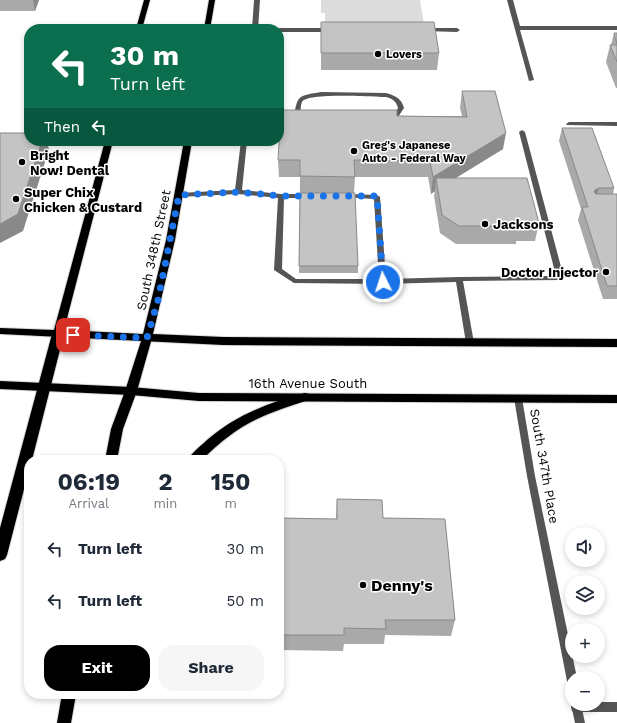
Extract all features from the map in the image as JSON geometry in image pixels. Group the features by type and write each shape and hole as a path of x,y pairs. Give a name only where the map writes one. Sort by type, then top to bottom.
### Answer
{"highway":[{"path":"27,455 58,334"},
{"name":"South 348th Street","path":"112,455 117,429 131,391 147,338"},
{"path":"199,455 214,440 233,425 274,405 305,397"},
{"path":"0,555 24,465"},
{"path":"64,723 68,699"}],"main road":[{"path":"140,24 147,0"},
{"path":"208,24 212,0"},
{"path":"58,334 108,146"},
{"name":"South 348th Street","path":"147,338 158,300 187,146"},
{"path":"0,331 223,341 617,343"},
{"name":"16th Avenue South","path":"0,385 131,391 199,397 617,399"}],"street":[{"path":"255,24 257,0"},
{"path":"510,0 531,80"},
{"path":"517,28 617,28"},
{"path":"284,30 339,30"},
{"path":"418,30 457,30"},
{"path":"304,118 294,118 299,102 304,97 314,94 386,95 394,97 399,102 401,108 399,114 391,118 379,119"},
{"path":"569,124 617,124"},
{"path":"281,196 278,270 294,281 383,282 459,279 560,278 522,132"},
{"path":"238,192 243,146"},
{"path":"179,195 238,192 281,196 321,196"},
{"path":"337,196 377,196 383,282"},
{"path":"459,279 470,343"},
{"name":"South 347th Place","path":"518,398 531,476 570,671"},
{"path":"605,706 617,707"},
{"path":"577,711 580,723"}],"shaded area":[{"path":"321,0 420,0 424,24 325,24 325,13 321,13"}],"building":[{"path":"321,22 434,22 439,53 321,53"},
{"path":"614,33 617,33 617,44"},
{"path":"610,45 617,45 617,62"},
{"path":"462,91 495,91 506,133 433,177 430,161 354,160 355,177 300,176 300,160 278,160 279,146 284,146 284,110 397,110 397,116 467,117"},
{"path":"562,128 592,128 614,188 599,188 594,192 596,194 617,194 617,286 607,286 582,207 588,207"},
{"path":"0,133 24,133 24,146 40,146 18,214 0,224"},
{"path":"436,178 527,178 539,223 519,223 520,226 459,226 442,215"},
{"path":"300,193 355,193 358,266 299,266"},
{"name":"Denny's","path":"337,499 382,500 383,518 445,519 455,620 385,620 386,629 344,628 344,635 284,635 284,518 337,519"}],"place":[{"name":"Lovers","path":"378,54"},
{"name":"Greg's Japanese Auto - Federal Way","path":"354,151"},
{"name":"Bright Now! Dental","path":"22,162"},
{"name":"Super Chix Chicken & Custard","path":"16,199"},
{"name":"Jacksons","path":"485,224"},
{"name":"Doctor Injector","path":"606,272"},
{"name":"Denny's","path":"363,585"}],"route":[{"path":"73,335 147,338 158,300 179,195 238,192 281,196 377,196 383,282"}]}
